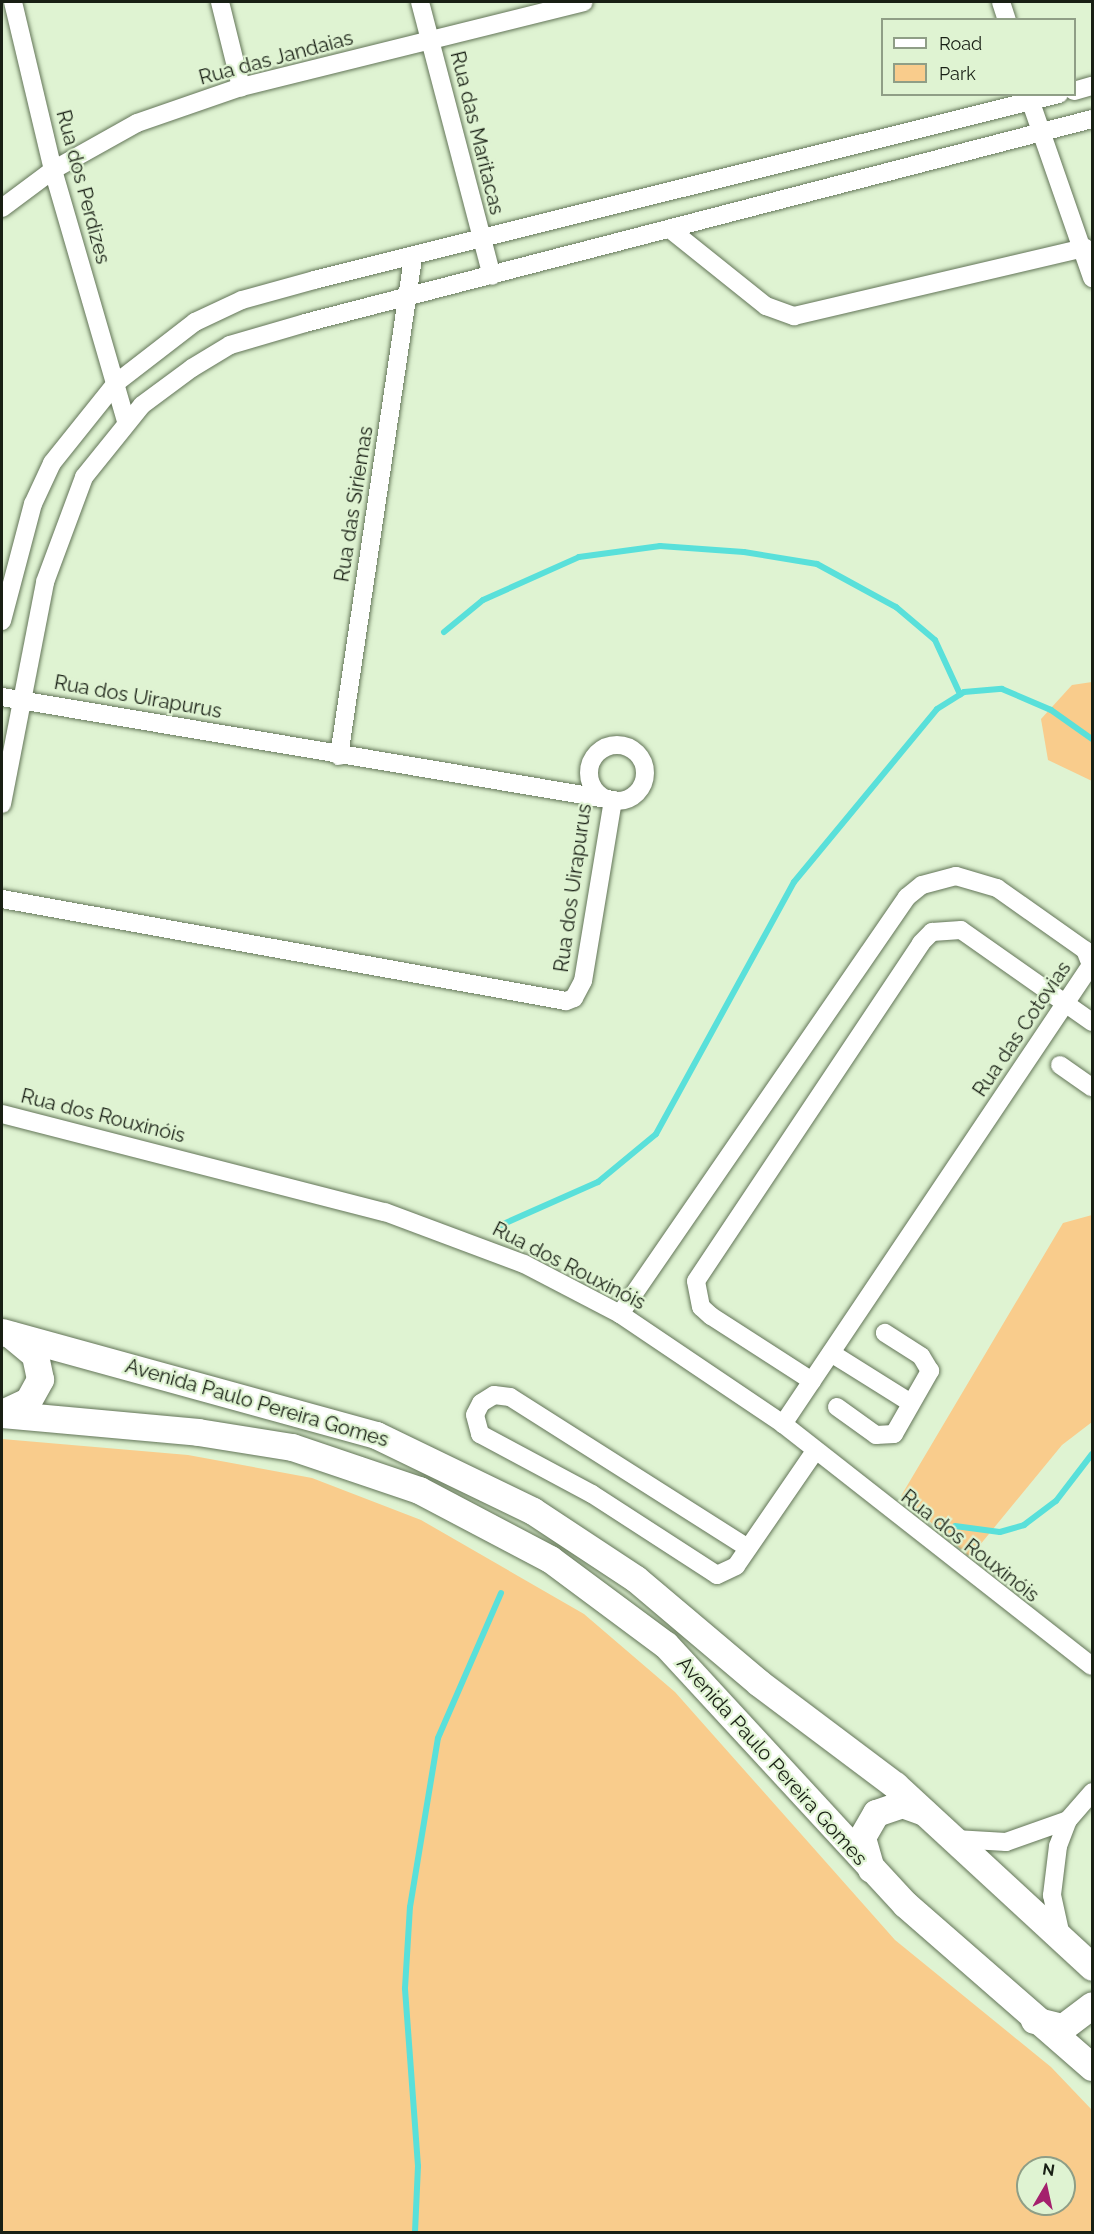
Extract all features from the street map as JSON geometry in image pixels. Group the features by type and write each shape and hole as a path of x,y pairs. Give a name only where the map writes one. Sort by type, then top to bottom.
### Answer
{"main road":[{"path":"2,1414 28,1401 40,1379 32,1350 4,1333"},
{"name":"Avenida Paulo Pereira Gomes","path":"4,1333 349,1426 469,1476 613,1563 929,1815 1062,1937 1089,1965"},
{"name":"Avenida Paulo Pereira Gomes","path":"2,1414 198,1432 292,1447 378,1473 484,1523 550,1559 666,1645 732,1711 871,1870 1028,2016 1092,2067"},
{"path":"871,1870 862,1837 876,1813 902,1804 929,1815"},
{"path":"1028,2016 1063,2027 1092,2005"}],"street":[{"name":"Rua dos Perdizes","path":"13,2 53,170 126,422"},
{"path":"220,2 241,87"},
{"name":"Rua das Maritacas","path":"420,2 492,276"},
{"name":"Rua das Jandaias","path":"2,208 53,170 137,123 241,87 584,2"},
{"path":"1001,2 1006,18"},
{"path":"1076,90 1092,86"},
{"path":"2,621 33,504 52,463 116,383 195,322 242,300 1044,96"},
{"path":"1029,98 1045,131 1086,248 1092,278"},
{"path":"2,804 10,698 64,527 84,477 126,422 192,368 230,345 408,296 671,230 1092,119"},
{"path":"671,230 766,306 794,316 1086,248"},
{"name":"Rua das Siriemas","path":"339,756 413,258"},
{"name":"Rua dos Uirapurus","path":"2,899 566,1000 574,998 583,981 613,800 339,756 10,698"},
{"name":"Rua das Cotovias","path":"620,1314 866,950 922,885 956,876 977,879 1085,950 1091,965 783,1424"},
{"path":"812,1381 701,1306 696,1281 702,1265 932,932 961,930 1092,1022"},
{"path":"1060,1065 1092,1087"},
{"name":"Rua dos Rouxinóis","path":"2,1114 395,1215 514,1260 620,1314 783,1424 1092,1666"},
{"path":"837,1407 886,1437 894,1434 930,1371 928,1363 885,1333"},
{"path":"831,1353 911,1403"},
{"path":"748,1548 510,1397 494,1395 480,1403 474,1415 480,1434 592,1494 704,1569 728,1574 748,1548 815,1451"},
{"path":"1062,1937 1053,1916 1053,1883 1068,1821 1092,1792"},
{"path":"955,1839 1006,1842 1068,1821"}],"green space":[{"path":"1092,682 1092,781 1048,760 1041,719 1072,685"},
{"path":"1092,1215 1092,1422 1062,1445 970,1557 901,1496 1063,1223"},
{"path":"2,1439 188,1455 312,1478 421,1520 584,1614 675,1692 895,1940 1051,2067 1092,2110 1092,2232 2,2232"}],"waterway":[{"path":"444,632 483,600 579,557 660,546 744,552 817,564 896,607 935,640 960,694"},
{"path":"501,1225 598,1182 656,1134 794,882 937,709 964,692 1002,689 1051,710 1092,739"},
{"path":"955,1526 1000,1532 1024,1525 1056,1501 1092,1454"},
{"path":"415,2232 418,2166 405,1988 410,1907 438,1738 501,1593"}]}
